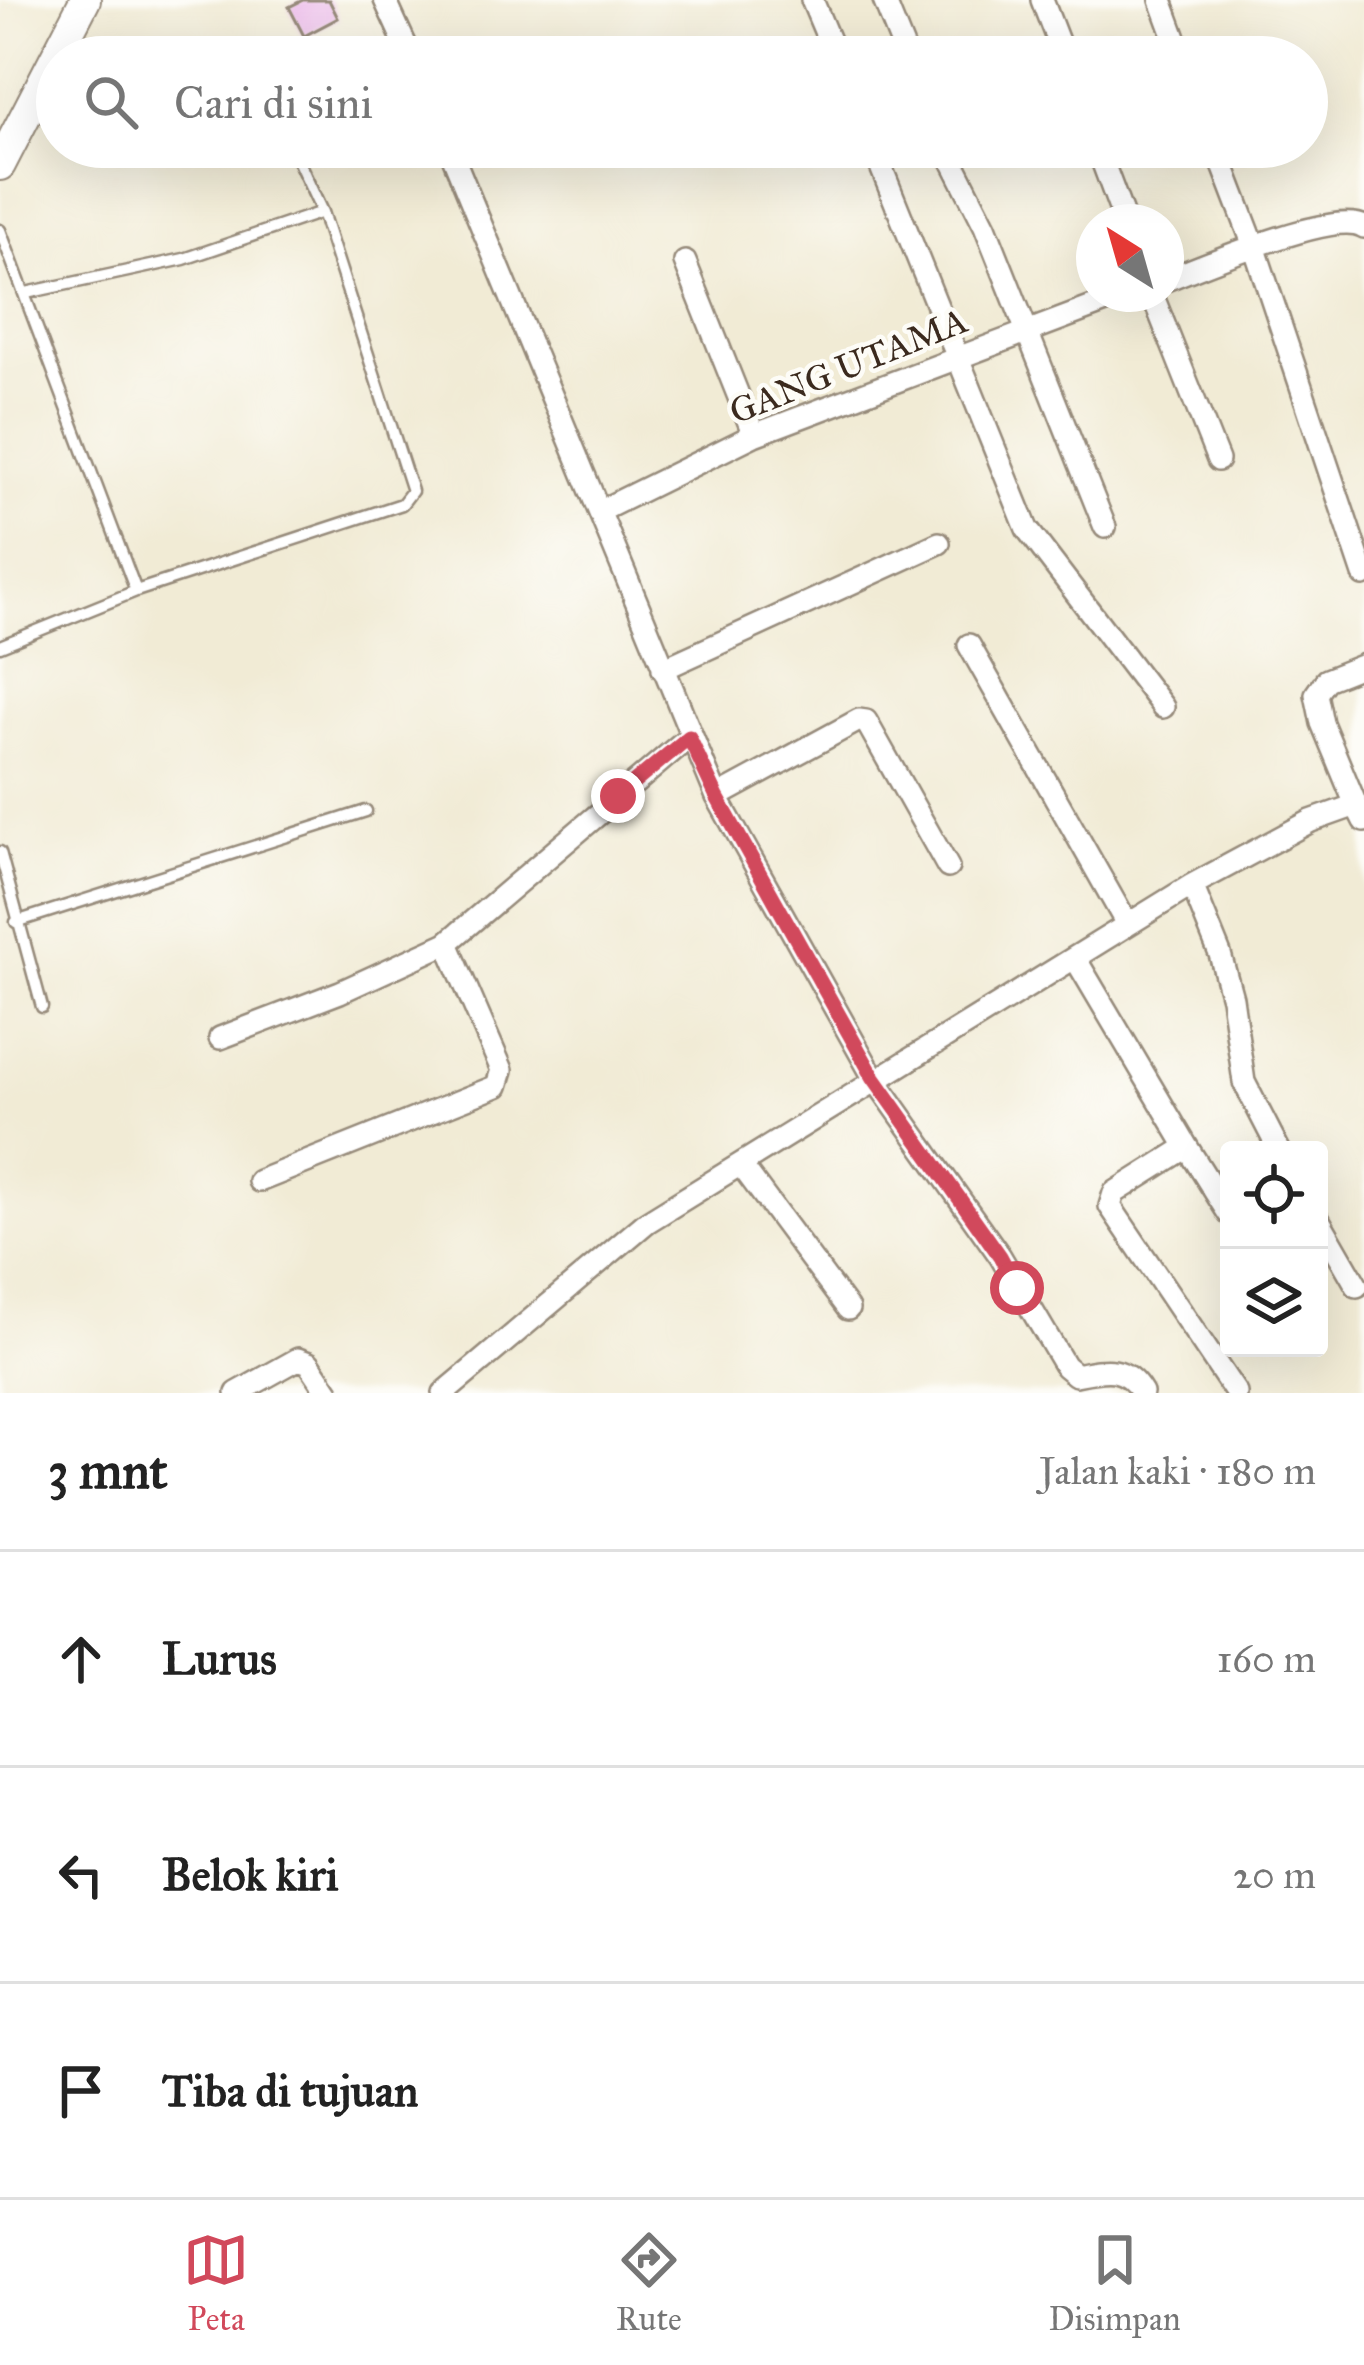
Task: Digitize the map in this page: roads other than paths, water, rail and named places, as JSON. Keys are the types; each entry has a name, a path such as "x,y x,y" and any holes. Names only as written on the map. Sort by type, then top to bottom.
{"main road":[{"path":"66,36 85,0"},
{"path":"0,165 36,95"}],"street":[{"path":"386,0 402,36"},
{"path":"812,0 827,36"},
{"path":"884,0 899,36"},
{"path":"1042,0 1056,36"},
{"path":"1161,0 1174,36"},
{"path":"458,168 717,797 874,1078 1000,1256 1069,1371 1076,1375 1112,1368 1124,1373 1142,1393"},
{"path":"882,168 1027,530 1163,707"},
{"path":"956,168 986,226 1106,527"},
{"path":"1105,168 1118,204"},
{"path":"1224,168 1364,575"},
{"path":"1184,273 1336,222 1361,225"},
{"path":"685,262 754,435"},
{"name":"GANG UTAMA","path":"600,511 754,435 1078,312"},
{"path":"1159,312 1218,460"},
{"path":"663,668 939,543"},
{"path":"969,645 1127,924"},
{"path":"444,1393 647,1222 874,1078 1192,885 1311,821 1360,813 1322,723 1316,694 1326,680 1364,665"},
{"path":"717,797 860,720 866,721 948,867"},
{"path":"220,1038 340,992 447,943 689,737"},
{"path":"1192,885 1232,998 1244,1082 1274,1141"},
{"path":"259,1181 497,1086 502,1070 447,943"},
{"path":"1076,958 1220,1200"},
{"path":"1187,1147 1114,1193 1110,1205 1236,1393"},
{"path":"741,1166 848,1309"},
{"path":"1328,1236 1357,1286"},
{"path":"237,1393 298,1359 309,1364 329,1393"}],"lane":[{"path":"0,646 136,591 402,504 412,491 322,212 302,168"},
{"path":"26,293 184,259 322,212"},
{"path":"0,230 136,591"},
{"path":"16,922 366,811"},
{"path":"0,852 43,1007"}]}
